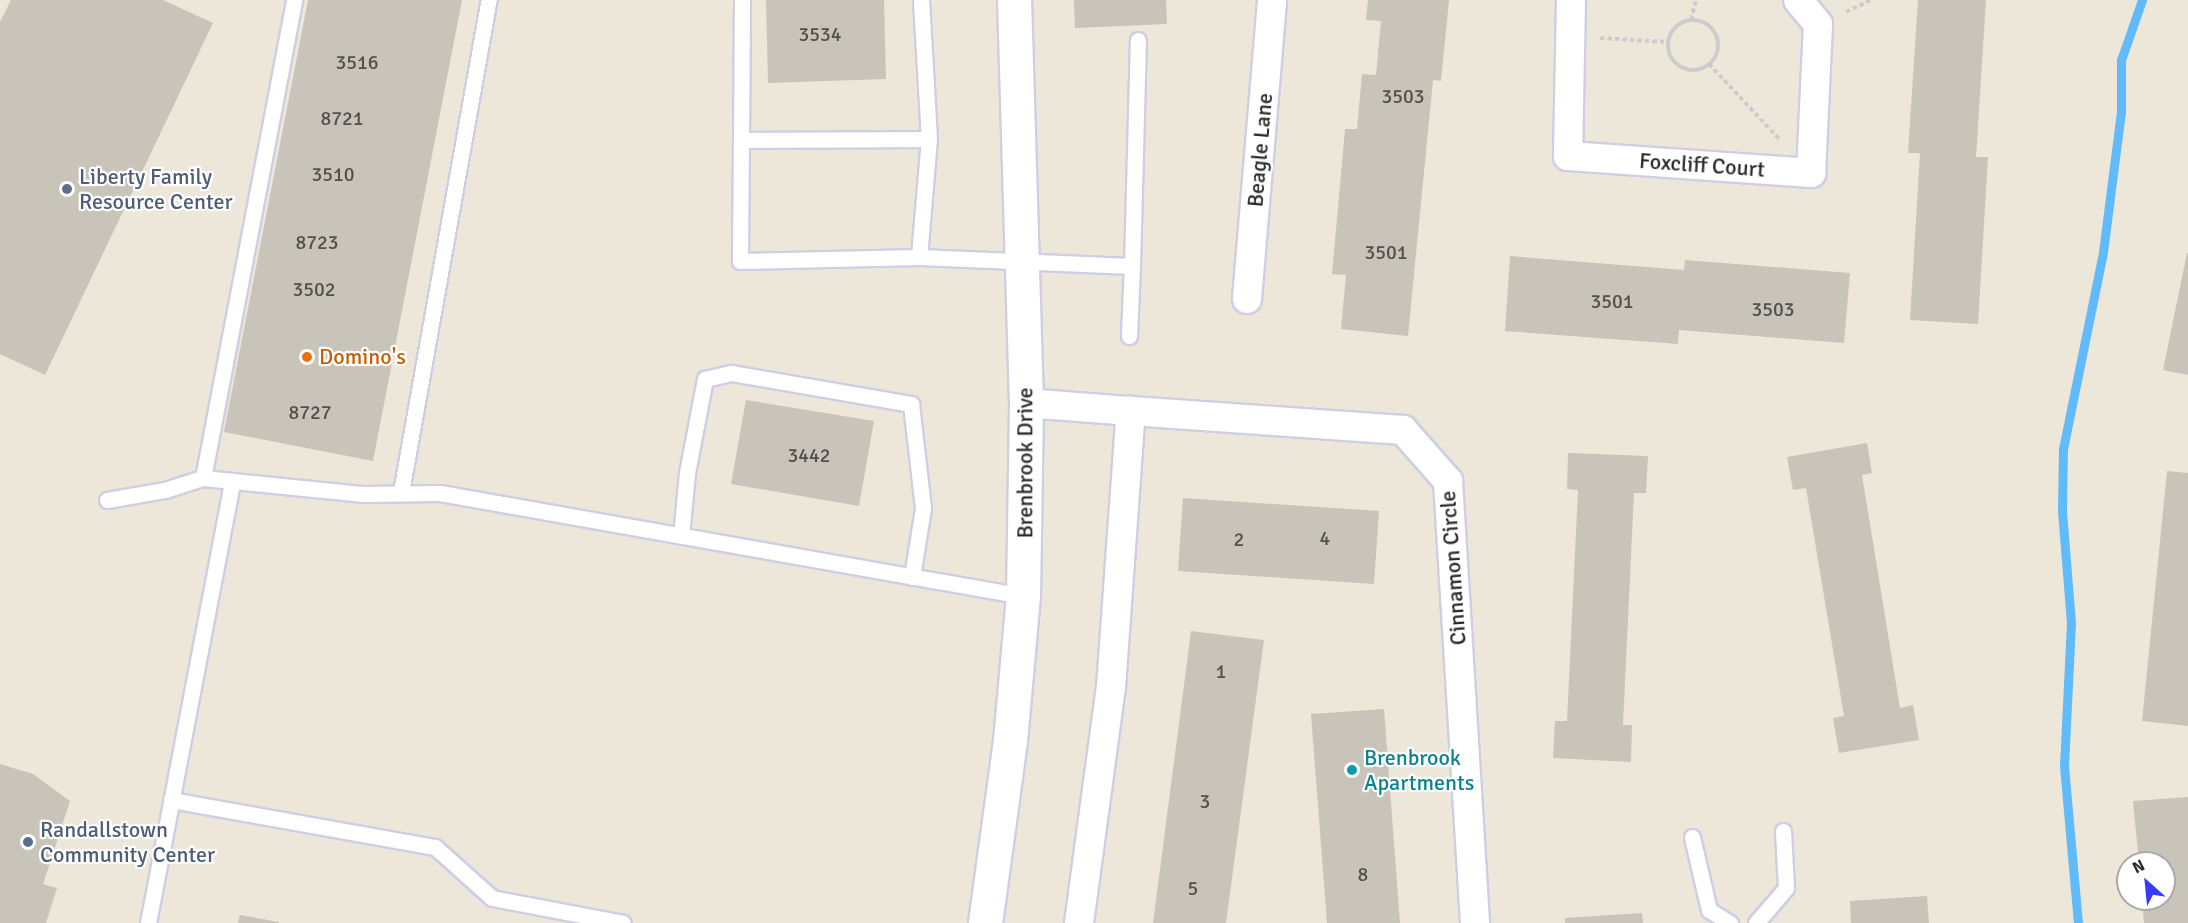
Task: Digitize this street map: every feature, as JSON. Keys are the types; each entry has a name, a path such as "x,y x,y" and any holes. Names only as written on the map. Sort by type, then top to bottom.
{"street":[{"name":"Brenbrook Drive","path":"985,923 1010,741 1023,596 1026,403 1014,0"},
{"name":"Beagle Lane","path":"1247,300 1272,0"},
{"name":"Foxcliff Court","path":"1571,0 1568,156 1811,173"},
{"path":"1798,0 1818,24 1811,173"},
{"name":"Cinnamon Circle","path":"1026,403 1403,430 1449,481 1475,923"},
{"path":"1079,923 1111,687 1131,411"}],"lane":[{"path":"203,478 294,0"},
{"path":"401,492 489,0"},
{"path":"742,0 740,261 919,257 1132,266"},
{"path":"919,257 929,139 921,0"},
{"path":"1129,336 1138,40"},
{"path":"741,140 929,139"},
{"path":"681,536 687,473 705,379 731,373 911,404 923,508 912,577"},
{"path":"107,500 165,490 203,478 364,494 440,493 1023,596"},
{"path":"148,923 232,481"},
{"path":"171,800 435,846 492,898 623,923"},
{"path":"1756,923 1786,888 1784,831"},
{"path":"1692,837 1709,910 1730,923"}],"path":[{"path":"1691,20 1696,0"},
{"path":"1691,20 1706,24 1716,35 1717,50 1709,64 1693,70 1677,65 1668,42 1676,27 1691,20"},
{"path":"1570,36 1668,42"},
{"path":"1709,64 1811,173"}],"building":[{"name":"Liberty Family Resource Center","path":"11,0 163,0 213,23 45,375 0,354 0,22"},
{"path":"308,0 462,0 373,461 224,432"},
{"path":"766,0 884,0 886,79 768,83"},
{"path":"1074,0 1166,0 1167,24 1075,28"},
{"path":"1368,0 1449,0 1441,81 1433,80 1408,336 1341,329 1346,275 1332,274 1345,129 1357,129 1362,74 1376,75 1381,21 1366,20"},
{"path":"1918,0 1986,0 1976,157 1988,157 1978,324 1910,320 1920,153 1908,153"},
{"path":"2188,253 2188,375 2163,370"},
{"path":"1510,256 1684,270 1685,260 1850,273 1844,343 1679,330 1678,344 1505,331"},
{"path":"746,400 874,421 859,506 731,484"},
{"path":"1867,443 1872,473 1862,475 1900,708 1913,705 1919,740 1839,753 1833,718 1844,716 1806,488 1793,490 1787,457"},
{"path":"1568,453 1648,456 1646,493 1634,493 1623,725 1632,725 1631,762 1553,758 1555,721 1567,721 1578,490 1567,489"},
{"path":"2167,471 2188,473 2188,726 2142,721"},
{"path":"1183,498 1379,511 1374,584 1178,571"},
{"path":"1191,631 1264,640 1226,923 1153,923"},
{"path":"1384,709 1400,923 1327,923 1311,714"},
{"name":"Randallstown Community Center","path":"0,764 33,774 70,801 43,884 57,888 46,923 0,923"},
{"path":"2188,797 2188,923 2144,923 2143,911 2176,911 2176,851 2138,851 2133,801"},
{"path":"1927,896 1929,923 1851,923 1850,901"},
{"path":"1642,913 1643,923 1565,923 1565,918"},
{"path":"240,915 279,922 279,923 238,923"}],"waterway":[{"path":"2078,923 2064,766 2071,623 2062,510 2063,449 2103,252 2121,112 2121,60 2142,0"}],"place":[{"name":"Liberty Family Resource Center","path":"67,189"},
{"name":"Domino's","path":"307,357"},
{"name":"Brenbrook Apartments","path":"1352,770"},
{"name":"Randallstown Community Center","path":"28,842"}]}
